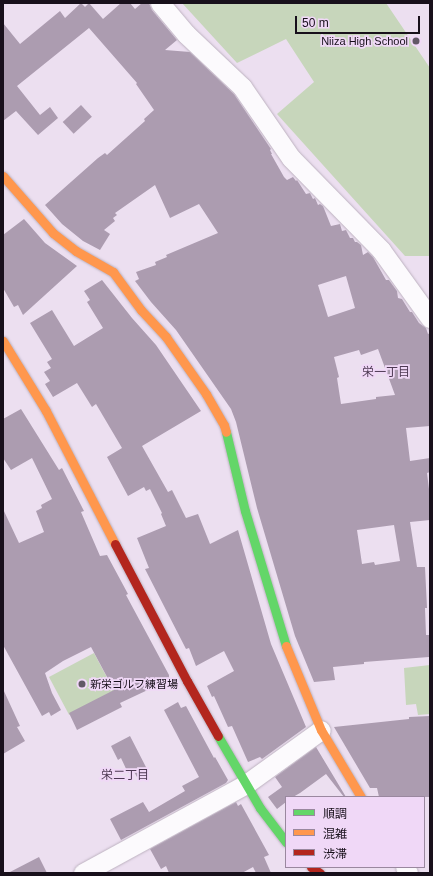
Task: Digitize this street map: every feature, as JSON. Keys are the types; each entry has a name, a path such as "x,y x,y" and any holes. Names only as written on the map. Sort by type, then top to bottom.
{"street":[{"path":"160,3 186,34 242,87 291,158 381,250 430,318"},
{"path":"3,176 53,233 76,251 113,272 141,310 166,337 206,394 224,425 245,511 283,640 321,730 360,796"},
{"path":"3,341 46,411 187,681 260,808 285,841"},
{"path":"84,873 246,784 321,730"}],"green space":[{"path":"182,3 386,3 430,68 430,258 429,256 405,256 277,114 314,82 286,39 237,63"},
{"name":"新栄ゴルフ練習場","path":"94,653 114,691 69,715 49,677"},
{"path":"430,665 430,714 418,715 416,704 406,705 404,668"}],"building":[{"path":"81,3 85,7 89,3 103,19 121,3 130,3 135,9 142,3 149,3 152,10 177,40 165,50 190,52 234,94 271,149 271,154 284,177 287,180 293,177 296,181 297,180 306,194 310,193 313,199 315,198 318,205 320,204 323,206 331,226 340,224 342,231 346,230 350,238 353,238 355,242 361,245 363,255 368,252 373,257 386,280 389,280 397,291 398,298 402,299 419,323 426,328 428,334 430,333 430,426 406,428 410,461 430,458 430,472 427,473 430,497 430,520 410,522 417,567 425,567 427,608 425,608 426,635 430,635 429,657 364,662 364,664 333,667 335,680 314,682 295,636 257,508 236,422 231,409 176,330 151,302 135,281 139,279 136,272 156,265 155,262 167,257 166,255 218,233 199,204 170,218 155,185 115,213 117,215 113,218 115,221 104,230 110,234 100,250 83,241 62,224 45,205 98,158 105,153 107,155 145,121 144,119 154,110 136,84 137,83 89,28 17,86 40,115 50,107 58,118 38,135 16,111 3,121 3,23 20,44 60,11 65,18","holes":["346,276 355,308 328,317 318,285","378,349 395,395 341,404 337,378 339,377 334,357 359,350 361,355","394,525 400,561 375,565 374,562 362,564 357,530"]},
{"path":"81,105 92,117 74,134 63,122"},
{"path":"24,219 45,243 77,266 23,315 18,305 14,307 3,288 3,235"},
{"path":"102,280 132,318 156,345 201,411 142,446 168,492 172,490 186,518 198,514 210,544 238,530 271,644 306,727 262,759 260,757 248,762 232,726 228,727 214,696 212,697 207,686 234,671 224,651 196,666 189,648 186,649 145,569 149,568 137,538 166,526 161,514 162,513 150,489 146,491 144,487 128,496 107,457 122,448 96,404 92,407 77,383 53,397 45,384 50,381 44,372 51,368 47,362 52,359 30,323 52,310 74,346 103,328 87,302 90,300 84,291"},
{"path":"21,409 59,470 62,468 84,511 81,512 100,556 107,555 128,594 126,595 169,675 169,680 120,703 122,707 77,730 69,713 114,690 91,647 63,661 45,673 52,693 61,710 51,716 49,712 42,716 3,645 3,509 19,543 44,532 36,511 42,508 41,505 52,499 32,458 11,470 3,458 3,419"},
{"path":"3,689 20,726 17,727 25,741 3,754"},
{"path":"178,702 181,708 186,706 214,758 215,757 228,780 226,783 121,840 110,819 143,802 149,812 185,791 182,786 199,777 164,710"},
{"path":"430,716 430,797 379,796 377,788 370,788 334,727 409,719 409,717"},
{"path":"130,736 148,771 137,777 133,770 128,773 121,758 118,760 111,746"},
{"path":"316,747 345,796 343,796 326,774 295,796 285,796 285,803 277,809 268,797 282,787 275,777"},
{"path":"236,802 238,806 241,804 269,855 264,857 271,873 256,873 253,867 242,873 169,873 166,866 161,869 150,849"},
{"path":"39,857 47,873 8,873"}],"traffic: fast":[{"path":"226,432 245,511 286,646"},
{"path":"218,736 260,808 285,841"}],"traffic: slow":[{"path":"3,176 53,233 76,251 113,272 141,310 166,337 206,394 224,425 226,432"},
{"path":"3,341 46,411 115,544"},
{"path":"286,646 321,730 360,796"}],"traffic: jam":[{"path":"115,544 187,681 218,736"},
{"path":"312,868 320,873"}],"place":[{"name":"Niiza High School","path":"416,41"},
{"name":"新栄ゴルフ練習場","path":"82,684"}],"district":[{"name":"栄一丁目","path":"386,373"},
{"name":"栄二丁目","path":"125,776"}]}
